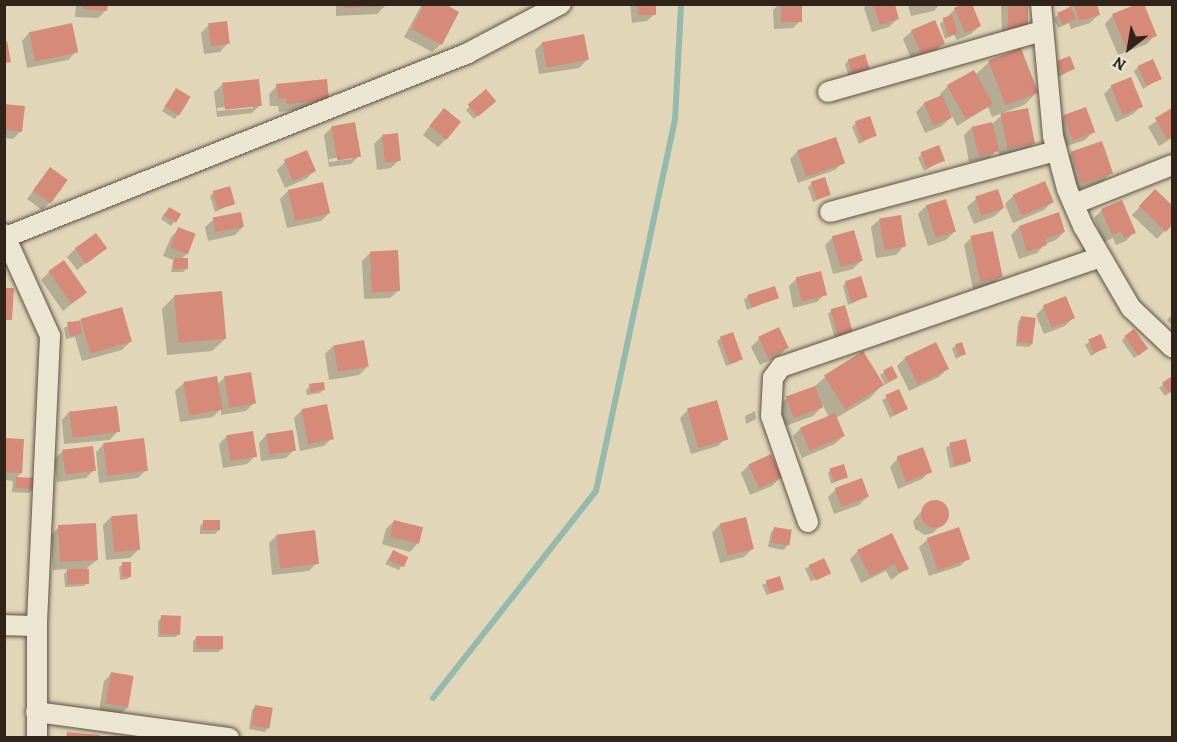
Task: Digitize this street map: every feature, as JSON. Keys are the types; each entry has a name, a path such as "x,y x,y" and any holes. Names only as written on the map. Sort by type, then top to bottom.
{"street":[{"path":"37,738 37,626 50,336 5,236 468,53 561,4"},
{"path":"1041,4 1056,151 1074,204 1131,308 1173,347"},
{"path":"828,92 1042,31"},
{"path":"830,212 1056,151"},
{"path":"1074,204 1173,165"},
{"path":"808,522 771,416 773,378 781,367 1101,257"},
{"path":"4,625 37,626"},
{"path":"36,712 229,738"}],"building":[{"path":"83,4 108,4 107,11 83,9"},
{"path":"343,4 385,4 385,6 344,8"},
{"path":"424,4 445,4 459,12 442,45 412,29"},
{"path":"638,4 656,4 656,15 638,15"},
{"path":"781,4 802,4 802,22 781,22"},
{"path":"873,4 895,4 899,19 880,25"},
{"path":"963,4 972,4 981,26 965,33 954,8"},
{"path":"1074,4 1097,4 1100,15 1079,21"},
{"path":"1137,4 1144,4 1157,36 1126,48 1112,14"},
{"path":"1008,5 1028,5 1028,28 1008,28"},
{"path":"1071,7 1076,19 1062,25 1057,13"},
{"path":"952,15 958,33 948,36 942,18"},
{"path":"935,20 945,44 921,54 911,30"},
{"path":"227,21 230,44 211,46 208,23"},
{"path":"72,23 78,52 35,61 29,32"},
{"path":"584,34 589,60 547,68 542,42"},
{"path":"7,41 11,62 5,63 5,42"},
{"path":"1021,48 1038,93 1006,105 988,61"},
{"path":"865,54 870,70 853,76 848,59"},
{"path":"1070,56 1075,69 1062,74 1057,61"},
{"path":"1153,59 1162,79 1146,86 1137,66"},
{"path":"974,70 993,104 966,119 947,85"},
{"path":"1131,77 1143,107 1123,115 1111,85"},
{"path":"259,79 262,106 225,110 222,83"},
{"path":"327,79 329,100 286,104 286,98 278,99 276,84"},
{"path":"176,88 191,97 179,116 165,107"},
{"path":"486,89 496,101 478,117 468,104"},
{"path":"942,95 952,118 933,126 924,103"},
{"path":"4,104 25,106 22,132 4,129"},
{"path":"1086,107 1095,132 1073,141 1063,115"},
{"path":"444,108 461,122 447,140 430,126"},
{"path":"1028,108 1035,143 1007,149 1001,113"},
{"path":"1172,108 1172,136 1167,139 1155,118"},
{"path":"870,116 877,136 862,141 855,121"},
{"path":"355,122 361,156 337,161 331,126"},
{"path":"992,122 999,151 979,156 972,127"},
{"path":"398,133 401,161 385,163 382,135"},
{"path":"836,137 845,163 806,177 797,150"},
{"path":"1102,141 1113,173 1082,184 1071,152"},
{"path":"939,145 945,161 926,168 920,152"},
{"path":"307,150 316,171 293,181 284,160"},
{"path":"50,167 68,180 51,203 33,190"},
{"path":"825,177 831,195 817,200 811,182"},
{"path":"1045,181 1054,202 1022,216 1013,195"},
{"path":"323,182 330,213 295,221 288,190"},
{"path":"230,186 235,204 218,209 213,191"},
{"path":"998,189 1004,208 981,215 975,196"},
{"path":"1155,189 1172,205 1172,225 1166,232 1139,206"},
{"path":"946,199 956,232 936,238 926,205"},
{"path":"1122,200 1136,233 1124,238 1121,231 1112,235 1101,209"},
{"path":"169,207 181,214 176,223 164,216"},
{"path":"241,212 244,227 215,232 213,218"},
{"path":"1059,212 1065,232 1045,239 1047,245 1027,252 1019,226"},
{"path":"901,215 906,247 884,250 879,218"},
{"path":"178,227 196,234 188,254 170,248"},
{"path":"854,230 863,261 841,267 832,236"},
{"path":"993,231 1003,277 980,282 971,236"},
{"path":"96,233 107,248 86,264 75,248"},
{"path":"398,250 400,291 372,292 370,251"},
{"path":"174,258 188,258 188,269 174,269"},
{"path":"64,260 87,293 71,304 48,271"},
{"path":"821,271 827,295 802,302 796,277"},
{"path":"861,276 868,297 852,302 845,281"},
{"path":"775,286 779,298 751,307 747,295"},
{"path":"4,288 14,288 12,320 4,320"},
{"path":"222,291 226,339 178,343 174,295"},
{"path":"1066,296 1075,318 1052,328 1043,305"},
{"path":"845,305 853,333 839,337 831,309"},
{"path":"122,307 132,342 91,353 81,319"},
{"path":"1021,316 1036,318 1032,344 1017,342"},
{"path":"80,321 82,334 70,336 67,322"},
{"path":"779,327 789,348 768,358 758,337"},
{"path":"1134,329 1148,348 1138,355 1124,336"},
{"path":"733,332 743,359 730,364 720,337"},
{"path":"1101,334 1107,348 1094,353 1088,339"},
{"path":"364,340 369,367 338,372 333,345"},
{"path":"936,342 949,369 918,384 905,357"},
{"path":"962,342 966,354 959,357 955,344"},
{"path":"863,351 884,385 845,409 824,375"},
{"path":"892,366 898,378 889,382 883,371"},
{"path":"251,372 256,404 229,408 224,376"},
{"path":"217,376 223,409 189,415 184,382"},
{"path":"1172,376 1172,391 1169,393 1162,383"},
{"path":"324,382 325,390 310,392 309,384"},
{"path":"815,386 823,408 794,418 786,397"},
{"path":"899,389 908,409 894,415 885,395"},
{"path":"717,400 728,439 699,448 687,409"},
{"path":"327,404 334,439 308,444 301,409"},
{"path":"117,406 120,432 73,438 69,412"},
{"path":"835,413 845,436 810,451 800,428"},
{"path":"293,430 296,451 269,455 266,434"},
{"path":"253,431 257,457 230,461 226,435"},
{"path":"4,438 24,439 22,473 4,472"},
{"path":"144,438 148,471 107,476 103,443"},
{"path":"966,439 971,461 955,465 949,443"},
{"path":"93,446 96,471 65,475 62,450"},
{"path":"923,447 932,472 906,482 897,457"},
{"path":"771,454 782,478 759,488 748,465"},
{"path":"844,464 848,477 834,482 830,468"},
{"path":"16,477 35,478 34,489 15,488"},
{"path":"862,478 869,497 842,507 835,488"},
{"path":"935,500 945,504 949,514 945,524 935,528 925,524 921,514 925,504"},
{"path":"137,514 140,550 114,552 111,516"},
{"path":"746,517 754,549 728,556 720,524"},
{"path":"203,520 220,520 220,530 203,530"},
{"path":"394,520 423,527 419,544 390,536"},
{"path":"96,523 98,560 60,562 58,525"},
{"path":"774,527 792,530 789,546 771,543"},
{"path":"959,527 970,559 938,570 927,538"},
{"path":"315,530 319,564 280,568 276,535"},
{"path":"892,533 909,569 899,573 895,564 870,576 857,550"},
{"path":"393,550 408,557 404,567 388,560"},
{"path":"824,558 831,573 816,581 809,565"},
{"path":"122,562 131,562 131,577 122,577"},
{"path":"67,569 89,569 89,584 67,584"},
{"path":"780,576 784,589 770,594 766,580"},
{"path":"161,615 181,616 180,635 160,634"},
{"path":"196,636 223,636 223,649 196,649"},
{"path":"111,672 134,676 128,708 105,704"},
{"path":"255,705 273,708 269,729 252,726"},
{"path":"67,732 100,735 99,738 66,738"}],"waterway":[{"path":"433,698 596,491 675,120 681,4"}]}
